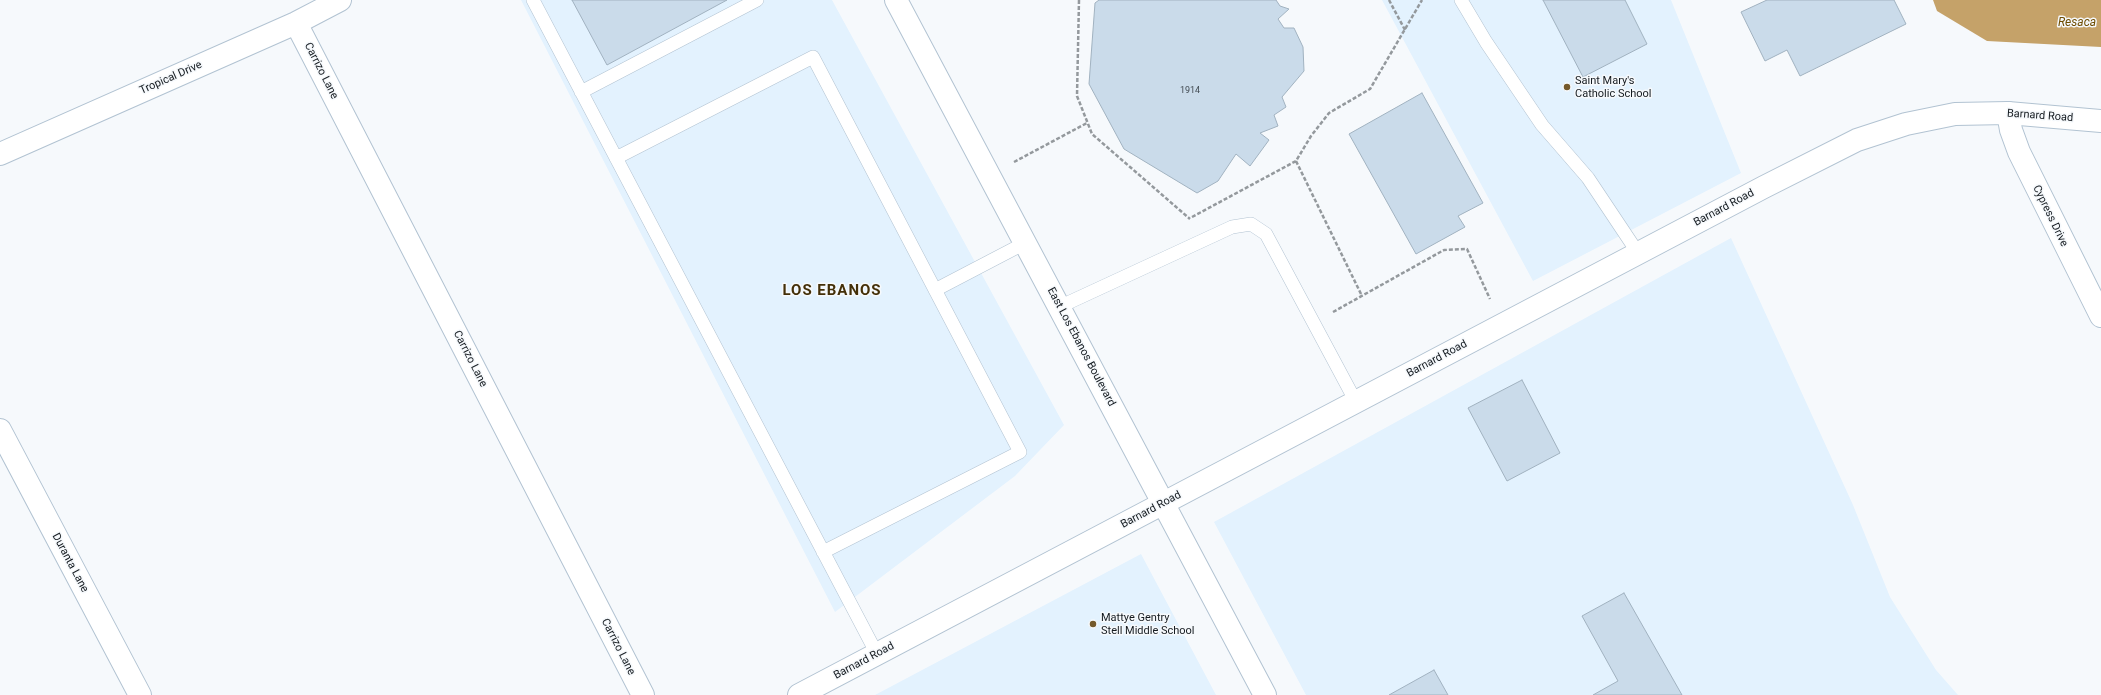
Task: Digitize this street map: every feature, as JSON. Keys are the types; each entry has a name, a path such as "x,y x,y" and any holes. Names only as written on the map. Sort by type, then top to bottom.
{"street":[{"name":"Tropical Drive","path":"0,154 296,23 340,0"},
{"name":"East Los Ebanos Boulevard","path":"896,0 1264,695"},
{"name":"Carrizo Lane","path":"296,23 643,695"},
{"name":"Barnard Road","path":"799,695 1638,253 1857,140 1906,124 1955,114 2008,113 2101,121"},
{"name":"Cypress Drive","path":"2008,113 2011,130 2018,152 2101,316"},
{"name":"Duranta Lane","path":"0,430 140,695"}],"lane":[{"path":"532,0 877,654"},
{"path":"581,92 757,0"},
{"path":"1462,0 1486,42 1542,125 1588,178 1638,253"},
{"path":"616,158 813,58 935,290 1020,452 823,552"},
{"path":"1059,307 1232,227 1251,224 1266,234 1356,402"},
{"path":"935,290 1025,243"}],"path":[{"path":"1079,0 1077,96 1092,134 1190,219"},
{"path":"1389,0 1405,30"},
{"path":"1184,222 1296,161 1329,113 1370,90 1422,0"},
{"path":"989,175 1087,123"},
{"path":"1296,161 1362,296"},
{"path":"1314,322 1444,250 1467,249 1502,325"}],"shaded area":[{"path":"521,0 832,0 1064,425 1015,476 835,612"},
{"name":"Saint Mary's Catholic School","path":"1382,0 1671,0 1741,173 1533,281"},
{"path":"1731,238 1853,505 1890,597 1936,670 1958,695 1306,695 1214,522"},
{"name":"Mattye Gentry Stell Middle School","path":"1141,554 1216,695 875,695"}],"water":[{"name":"Resaca","path":"1933,0 2101,0 2101,47 1987,41 1937,11"}],"building":[{"path":"572,0 727,0 607,65"},
{"path":"1099,0 1276,0 1280,6 1289,9 1278,19 1284,28 1294,28 1303,47 1304,71 1282,97 1286,107 1274,115 1278,126 1260,133 1269,140 1250,166 1236,154 1218,181 1197,193 1124,149 1089,84 1095,3"},
{"path":"1543,0 1625,0 1647,44 1583,77"},
{"path":"1767,0 1894,0 1906,24 1800,76 1787,50 1765,61 1741,12"},
{"path":"1422,93 1483,203 1458,216 1465,227 1416,254 1349,134"},
{"path":"1522,380 1560,453 1507,481 1468,408"},
{"path":"1624,593 1682,695 1593,695 1618,681 1582,616"},
{"path":"1434,670 1448,695 1389,695"}],"place":[{"name":"Saint Mary's Catholic School","path":"1567,87"},
{"name":"Mattye Gentry Stell Middle School","path":"1093,624"}],"district":[{"name":"LOS EBANOS","path":"832,291"}]}
